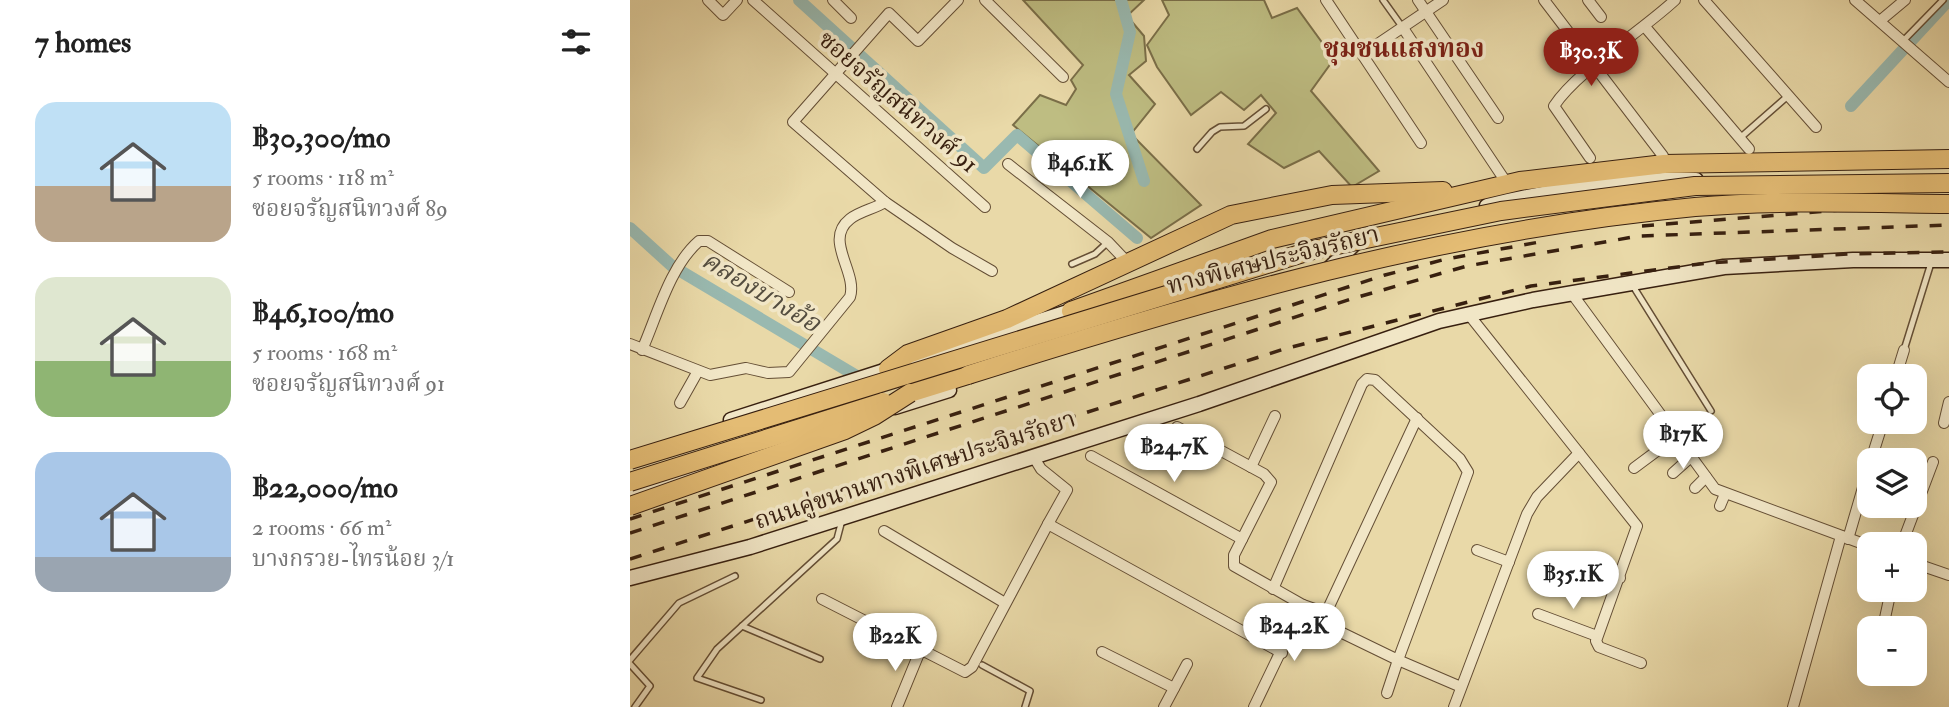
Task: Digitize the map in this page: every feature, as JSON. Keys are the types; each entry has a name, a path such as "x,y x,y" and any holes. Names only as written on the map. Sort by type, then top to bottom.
{"highway":[{"path":"1070,311 1272,239 1520,181 1664,164 1949,159"},
{"name":"ทางพิเศษประจิมรัถยา","path":"630,460 1313,250 1501,211 1695,186 1949,180"},
{"path":"881,372 908,354 1007,319 1231,215 1332,195 1439,191 1469,193"},
{"name":"ทางพิเศษประจิมรัถยา","path":"630,482 1174,310 1318,271 1505,232 1696,207 1949,204"},
{"path":"630,506 845,430 910,393"}],"main road":[{"path":"630,453 1070,311 1104,329 1157,324 1317,278 1332,267 1356,241 1371,234 1552,193 1669,179 1949,180"},
{"name":"ถนนคู่ขนานทางพิเศษประจิมรัถยา","path":"630,578 750,547 1279,378 1439,321 1533,300 1724,267 1853,260 1949,260"},
{"path":"630,493 1085,346 1091,335 1087,322"},
{"path":"716,425 730,460"}],"street":[{"path":"708,0 723,15 737,0"},
{"name":"ซอยจรัญสนิทวงศ์ 91","path":"753,0 985,207"},
{"path":"833,0 851,18"},
{"path":"958,0 918,41 889,13 793,122 885,202 992,271"},
{"path":"985,0 1063,77"},
{"path":"1326,0 1421,143"},
{"path":"1418,0 1498,118"},
{"path":"1363,54 1443,0"},
{"path":"1544,0 1663,156"},
{"path":"1588,0 1601,17"},
{"path":"1590,159 1554,106 1594,66 1646,28 1675,0"},
{"path":"1704,0 1816,127"},
{"path":"1855,0 1949,82"},
{"path":"1881,20 1905,0"},
{"path":"1403,28 1504,179"},
{"path":"1646,28 1749,149"},
{"path":"1009,164 1108,242 1128,262"},
{"path":"630,344 709,375 746,368 768,373 789,372 850,297 853,288 839,247 841,233 851,218 885,202"},
{"path":"642,350 674,277 684,259 699,242 708,241 789,292"},
{"path":"1573,295 1715,489 1857,542"},
{"path":"1469,316 1637,526 1597,636 1599,647 1641,663"},
{"path":"1900,364 1904,349"},
{"path":"680,403 698,371"},
{"path":"1273,589 1362,384 1367,379 1375,380 1460,459 1468,472 1387,693"},
{"path":"1944,423 1949,402"},
{"path":"1251,467 1275,416"},
{"path":"1321,613 1329,610 1417,418"},
{"path":"1177,427 1269,477 1271,486 1234,555 1234,566 1303,606 1321,613 1332,628 1461,687"},
{"path":"1634,468 1677,436"},
{"path":"1454,707 1532,505 1579,453"},
{"path":"822,599 958,670 968,670 1067,490 1041,469 1033,456"},
{"path":"1091,456 1242,539"},
{"path":"1673,473 1692,456"},
{"path":"1907,532 1933,462"},
{"path":"1695,488 1706,477"},
{"path":"1720,506 1725,494"},
{"path":"1793,707 1857,502"},
{"path":"1048,524 1282,653"},
{"path":"884,531 1005,603"},
{"path":"1477,550 1509,562"},
{"path":"1572,558 1620,578"},
{"path":"1927,567 1949,575"},
{"path":"1254,707 1303,606"},
{"path":"1538,614 1597,636"},
{"path":"897,707 920,651"},
{"path":"1102,652 1174,688"},
{"path":"1164,707 1187,664"}],"lane":[{"path":"1383,0 1403,28"},
{"path":"1903,41 1943,0"},
{"path":"1740,138 1789,95"},
{"path":"1197,149 1220,127 1244,126 1266,109"},
{"path":"1072,264 1095,254 1108,242"},
{"path":"1904,349 1932,260"},
{"path":"1631,283 1711,411"},
{"path":"761,700 697,678 717,649 837,539 843,517"},
{"path":"635,707 650,686 630,662 679,603 735,576"},
{"path":"742,626 820,659"},
{"path":"982,665 1030,691 1026,707"}],"shaded area":[{"path":"1023,0 1144,0 1127,16 1144,36 1146,61 1129,75 1155,104 1131,134 1201,205 1151,238 1013,125 1040,95 1066,105 1076,89 1071,80 1083,65"},
{"path":"1162,0 1264,0 1272,18 1297,8 1334,59 1311,91 1379,171 1352,187 1319,151 1284,168 1248,144 1276,113 1261,95 1244,110 1221,92 1191,115 1157,67 1147,45 1169,15"}],"waterway":[{"path":"799,0 984,168 1017,135 1137,238"},
{"path":"1121,0 1130,32 1116,94 1144,181"},
{"path":"1851,106 1949,0"},
{"name":"คลองบางอ้อ","path":"630,228 672,266 865,381"}],"railway":[{"path":"1642,226 1928,203 1949,205"},
{"path":"630,533 1351,299 1467,266 1639,236 1949,225"},
{"path":"630,519 1385,275 1446,259 1545,241"},
{"path":"630,559 1284,349 1531,286 1708,263 1849,254 1949,252"}],"district":[{"name":"ชุมชนแสงทอง","path":"1404,49"}]}
